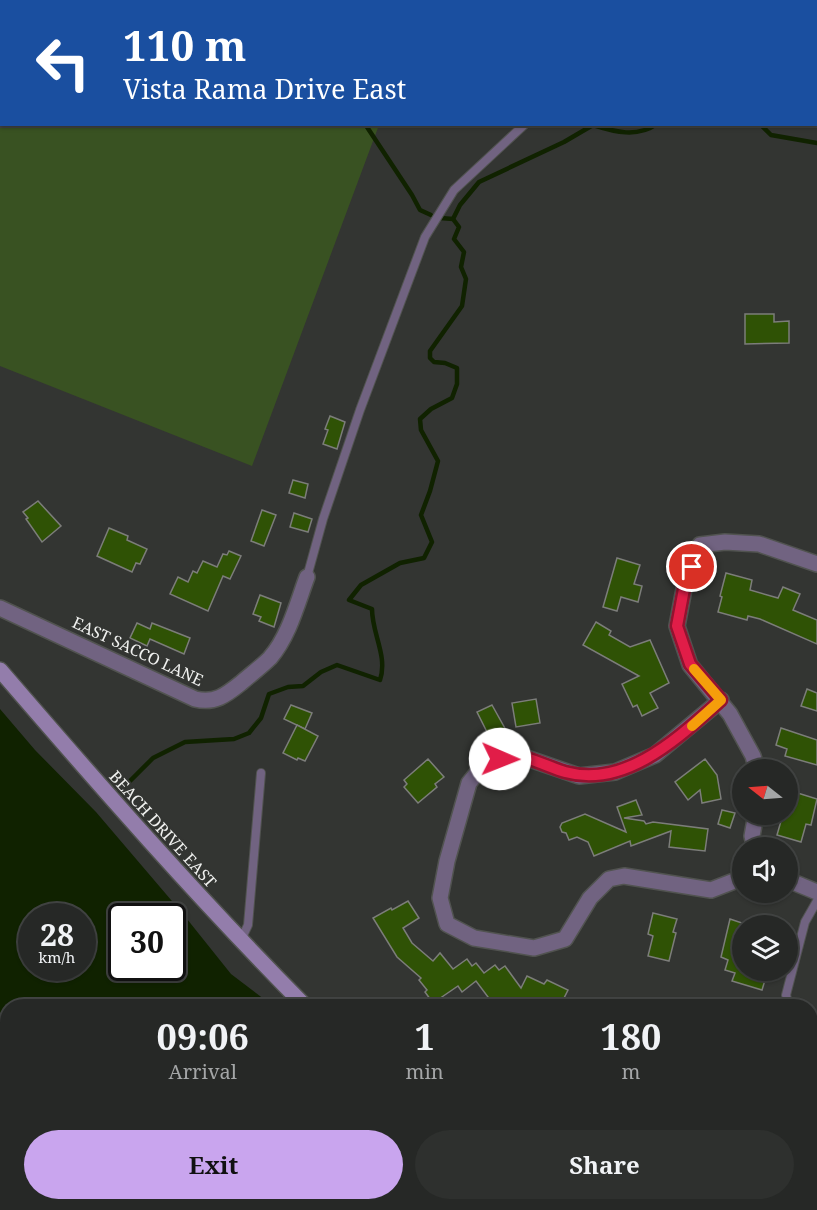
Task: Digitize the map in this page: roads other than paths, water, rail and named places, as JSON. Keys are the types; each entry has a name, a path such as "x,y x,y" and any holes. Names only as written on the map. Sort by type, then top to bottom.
{"main road":[{"name":"BEACH DRIVE EAST","path":"0,670 128,819 241,942 298,999"}],"street":[{"path":"754,759 721,700 690,664 677,626 684,589 700,545 725,542 759,544 817,564"},
{"name":"EAST SACCO LANE","path":"0,608 205,702 214,701 226,695 268,660 293,617 307,577"},
{"path":"721,700 655,755 615,772 579,776 550,768 515,754 484,763 469,783 447,861 440,897 447,924 456,929 474,938 534,948 565,939 590,898 609,879 624,876 711,890 732,882"},
{"path":"798,886 817,892"}],"lane":[{"path":"307,577 323,519 360,410 424,237 454,190 523,126"},
{"path":"241,942 248,926 261,773"},
{"path":"787,999 788,985 805,922 817,901"}],"waterway":[{"path":"366,126 420,210 431,215"},
{"path":"453,219 460,205 479,182 564,142 591,126"},
{"path":"597,126 626,132 642,131 653,126"},
{"path":"762,126 771,135 817,143"},
{"path":"120,791 153,758 185,742 234,739 249,733 261,718 269,694 288,687 303,686 321,672 337,665 380,680 382,662 372,609 349,600 361,585 400,563 424,558 432,542 421,515 438,461 421,430 420,419 431,409 452,398 457,384 457,368 445,363 434,362 430,358 430,351 462,306 466,279 461,267 464,252 454,239 459,227 453,219 440,218"}]}
